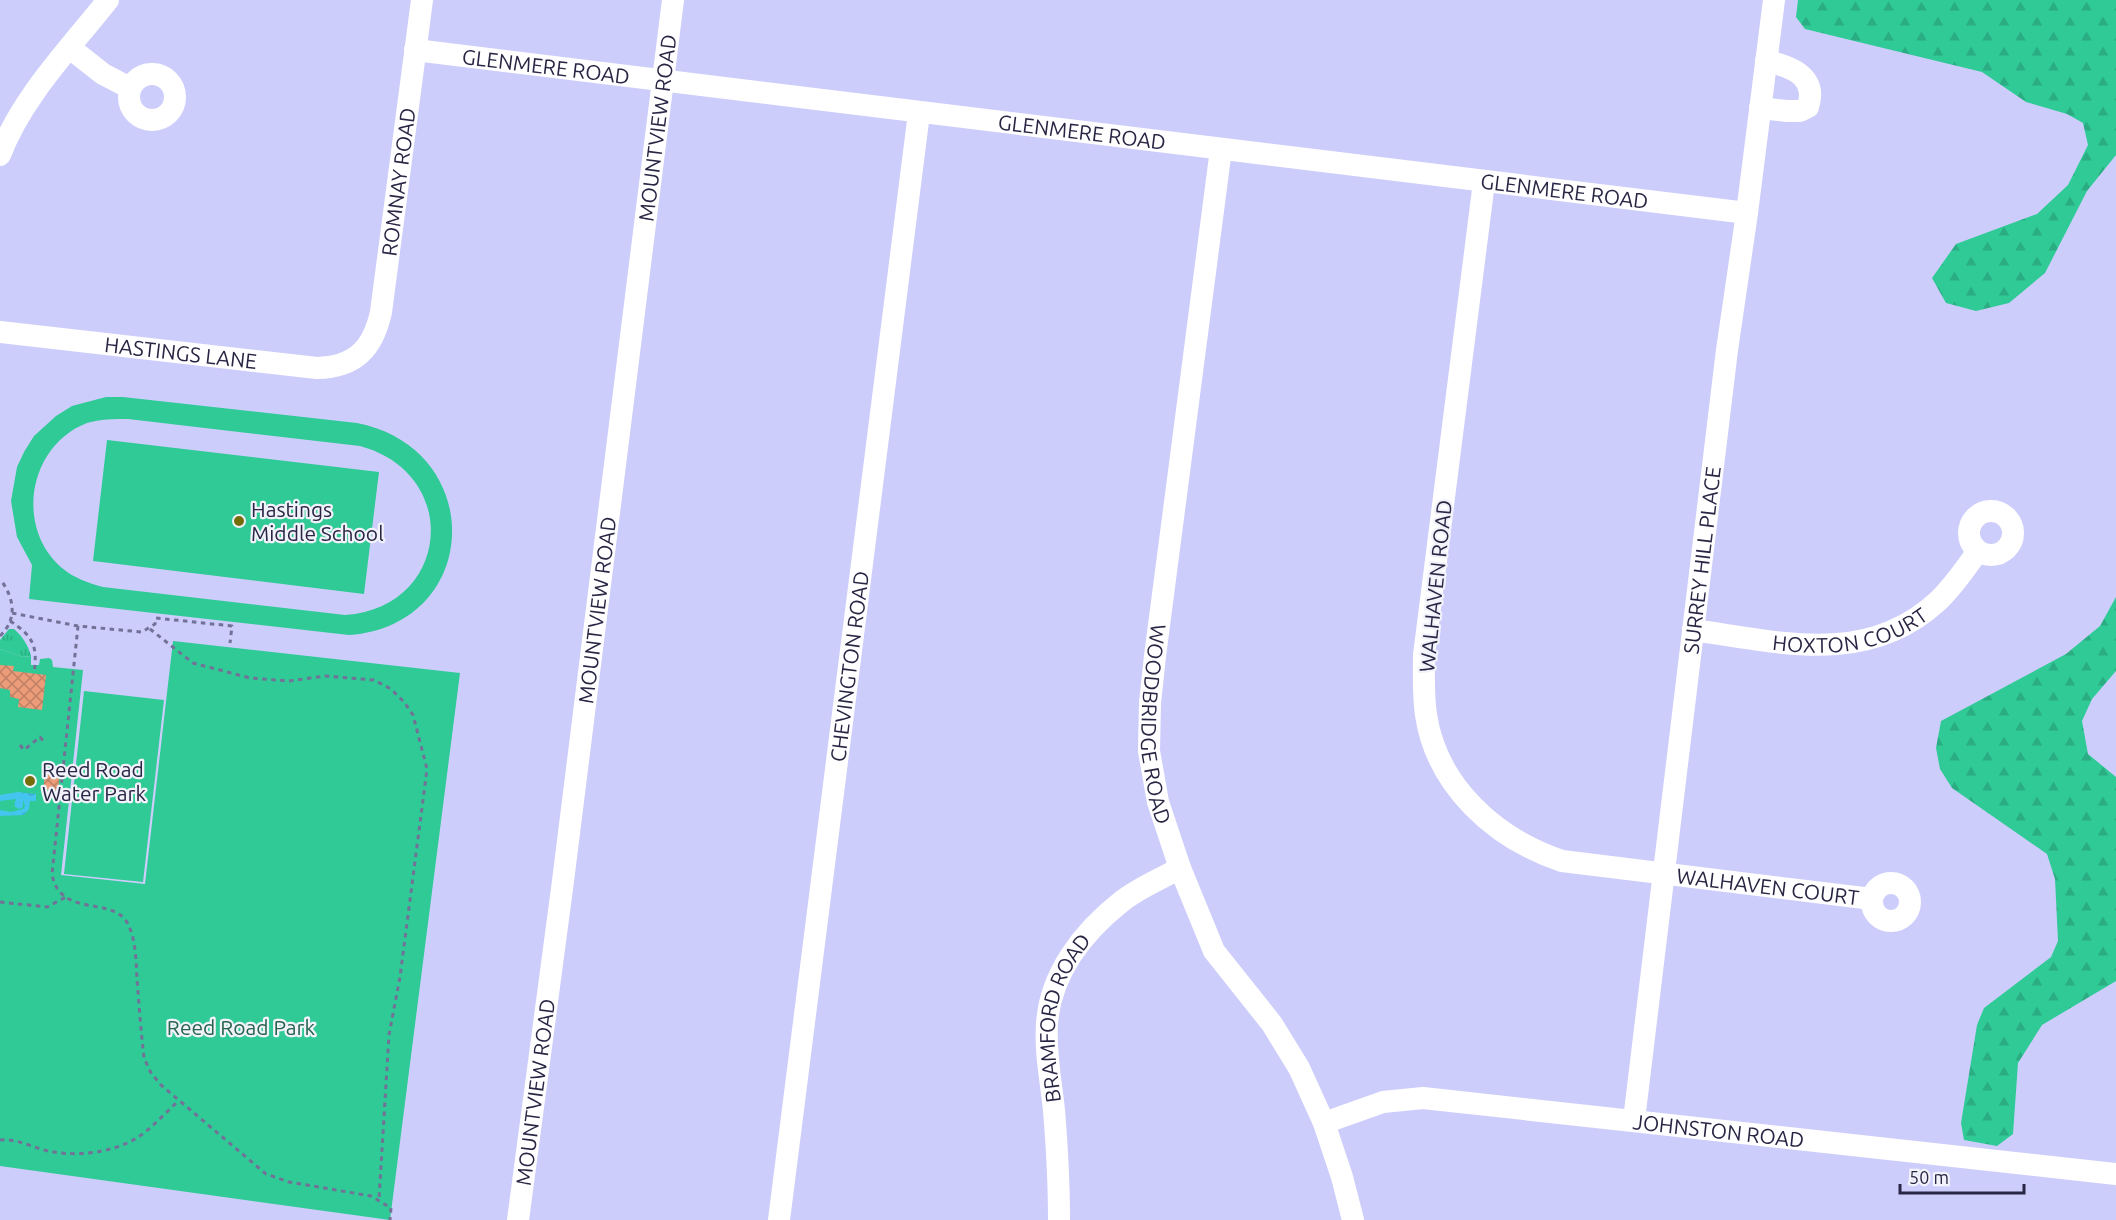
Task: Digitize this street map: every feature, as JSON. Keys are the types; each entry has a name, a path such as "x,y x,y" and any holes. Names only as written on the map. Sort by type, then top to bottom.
{"street":[{"path":"0,155 9,134 41,84 108,0"},
{"name":"ROMNAY ROAD","path":"358,355 374,336 381,312 422,0"},
{"name":"MOUNTVIEW ROAD","path":"518,1220 674,0"},
{"name":"SURREY HILL PLACE","path":"1634,1120 1727,350 1774,0"},
{"path":"70,48 103,74 130,88"},
{"name":"GLENMERE ROAD","path":"415,50 1747,213"},
{"path":"1760,108 1800,111 1808,107 1811,99 1808,85 1803,77 1788,67 1766,61"},
{"name":"CHEVINGTON ROAD","path":"779,1220 919,113"},
{"name":"WOODBRIDGE ROAD","path":"1221,149 1150,703 1149,751 1158,802 1180,868 1214,951 1272,1024 1299,1068 1324,1123 1353,1220"},
{"name":"WALHAVEN ROAD","path":"1484,182 1424,655 1426,716 1437,754 1452,781 1488,822 1515,841 1537,853 1562,861 1664,874"},
{"name":"HASTINGS LANE","path":"0,332 317,368 340,365 358,355"},
{"name":"HOXTON COURT","path":"1693,630 1826,646 1881,637 1914,620 1938,601 1960,577 1978,551"},
{"name":"BRAMFORD ROAD","path":"1059,1220 1057,1154 1047,1057 1047,1022 1058,979 1069,957 1103,916 1123,900 1180,868"},
{"name":"WALHAVEN COURT","path":"1664,874 1872,899"},
{"name":"JOHNSTON ROAD","path":"1324,1123 1383,1102 1423,1098 2116,1174"}],"path":[{"path":"0,636 6,630 12,613 10,594 1,580"},
{"path":"12,613 78,626 142,632 150,629 156,618 232,626 230,643"},
{"path":"10,621 21,629 34,644 36,658 34,673"},
{"path":"78,626 53,881 66,897 78,903 105,909 119,915 127,922 135,948 144,1058 151,1073 178,1101 266,1174 289,1182 371,1196 391,1208 390,1220"},
{"path":"150,629 193,663 243,676 272,681 325,676 374,680 391,689 413,715 427,769 400,978 389,1035 379,1200"},
{"path":"20,745 24,750 40,737 45,743"},
{"path":"0,902 47,907 66,897"},
{"path":"0,1140 13,1139 54,1152 83,1153 104,1150 124,1144 142,1134 178,1101"}],"green space":[{"path":"1798,0 2116,0 2116,155 2087,191 2045,273 2009,303 1976,311 1946,303 1932,278 1956,244 2037,214 2068,185 2088,145 2083,123 2067,114 2026,102 1982,72 1805,29 1796,17"},
{"path":"106,397 123,397 357,423 400,439 430,466 447,499 452,535 445,570 425,601 393,624 349,635 29,599 32,565 17,537 11,501 17,467 34,436 56,416 72,406","holes":["128,419 360,446 393,461 416,483 428,510 430,538 423,566 406,590 380,607 345,615 103,587 81,580 62,568 47,551 38,531 34,510 35,488 41,468 52,449 67,434 87,423"]},
{"path":"107,440 379,472 364,594 93,561"},
{"path":"2116,597 2116,671 2092,699 2082,721 2088,754 2116,777 2116,981 2042,1025 2018,1063 2013,1134 1997,1146 1964,1140 1961,1123 1977,1025 1984,1008 2051,957 2058,941 2055,879 2047,854 1952,788 1940,769 1936,748 1941,721 2066,654 2100,626"},
{"path":"9,629 14,629 20,635 31,656 23,657 0,649 0,640"},
{"name":"Reed Road Park","path":"173,641 460,673 390,1220 0,1166 0,649 23,657 31,656 31,665 39,665 40,659 49,658 52,660 53,667 83,670 61,875 145,884"},
{"path":"84,691 164,700 143,882 64,874"}],"water":[{"path":"18,792 36,794 36,801 30,801 29,809 24,815 0,816 0,810 11,812 23,809 25,806 23,800 23,807 19,809 14,806 16,799 0,801 0,795"}],"building":[{"path":"0,665 14,666 13,671 46,675 42,710 18,707 19,699 10,697 10,690 0,688"},
{"path":"46,770 60,772 58,791 43,789"}],"place":[{"name":"Hastings Middle School","path":"239,521"},
{"name":"Reed Road Water Park","path":"30,781"}]}
